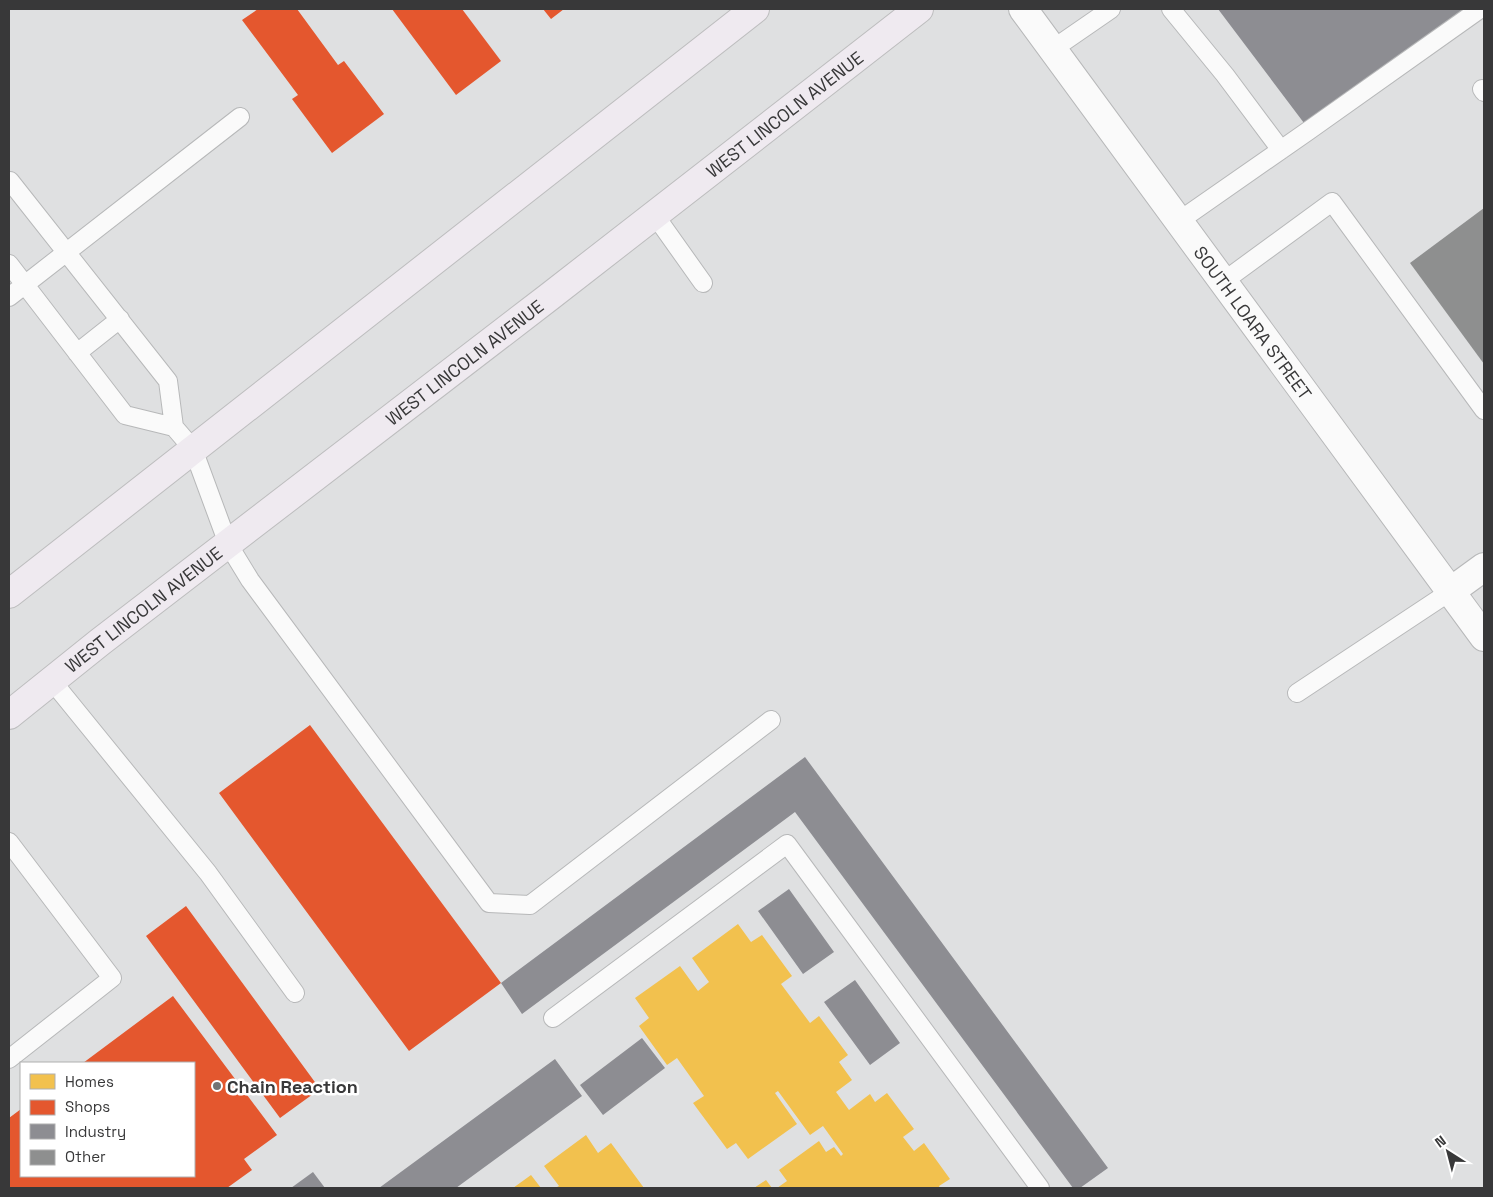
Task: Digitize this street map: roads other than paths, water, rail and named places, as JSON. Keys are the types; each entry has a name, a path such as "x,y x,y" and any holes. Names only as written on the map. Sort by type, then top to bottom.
{"main road":[{"path":"9,594 756,9"},
{"name":"WEST LINCOLN AVENUE","path":"9,715 919,9"}],"street":[{"name":"SOUTH LOARA STREET","path":"1023,9 1484,636"},
{"path":"1451,591 1484,567"}],"lane":[{"path":"1053,49 1111,9"},
{"path":"1171,9 1225,75 1281,150"},
{"path":"1179,221 1480,9"},
{"path":"9,296 240,117"},
{"path":"9,181 168,381 174,426 193,449 228,544 250,580 489,902 530,905 771,720"},
{"path":"1224,281 1332,202 1484,410"},
{"path":"654,214 703,283"},
{"path":"9,264 125,414 174,426"},
{"path":"77,353 120,319"},
{"path":"1297,693 1451,591"},
{"path":"52,681 208,873 295,992"},
{"path":"9,842 112,978 9,1060"},
{"path":"553,1018 787,844 1040,1188"}],"place":[{"name":"Chain Reaction","path":"217,1086"}]}
